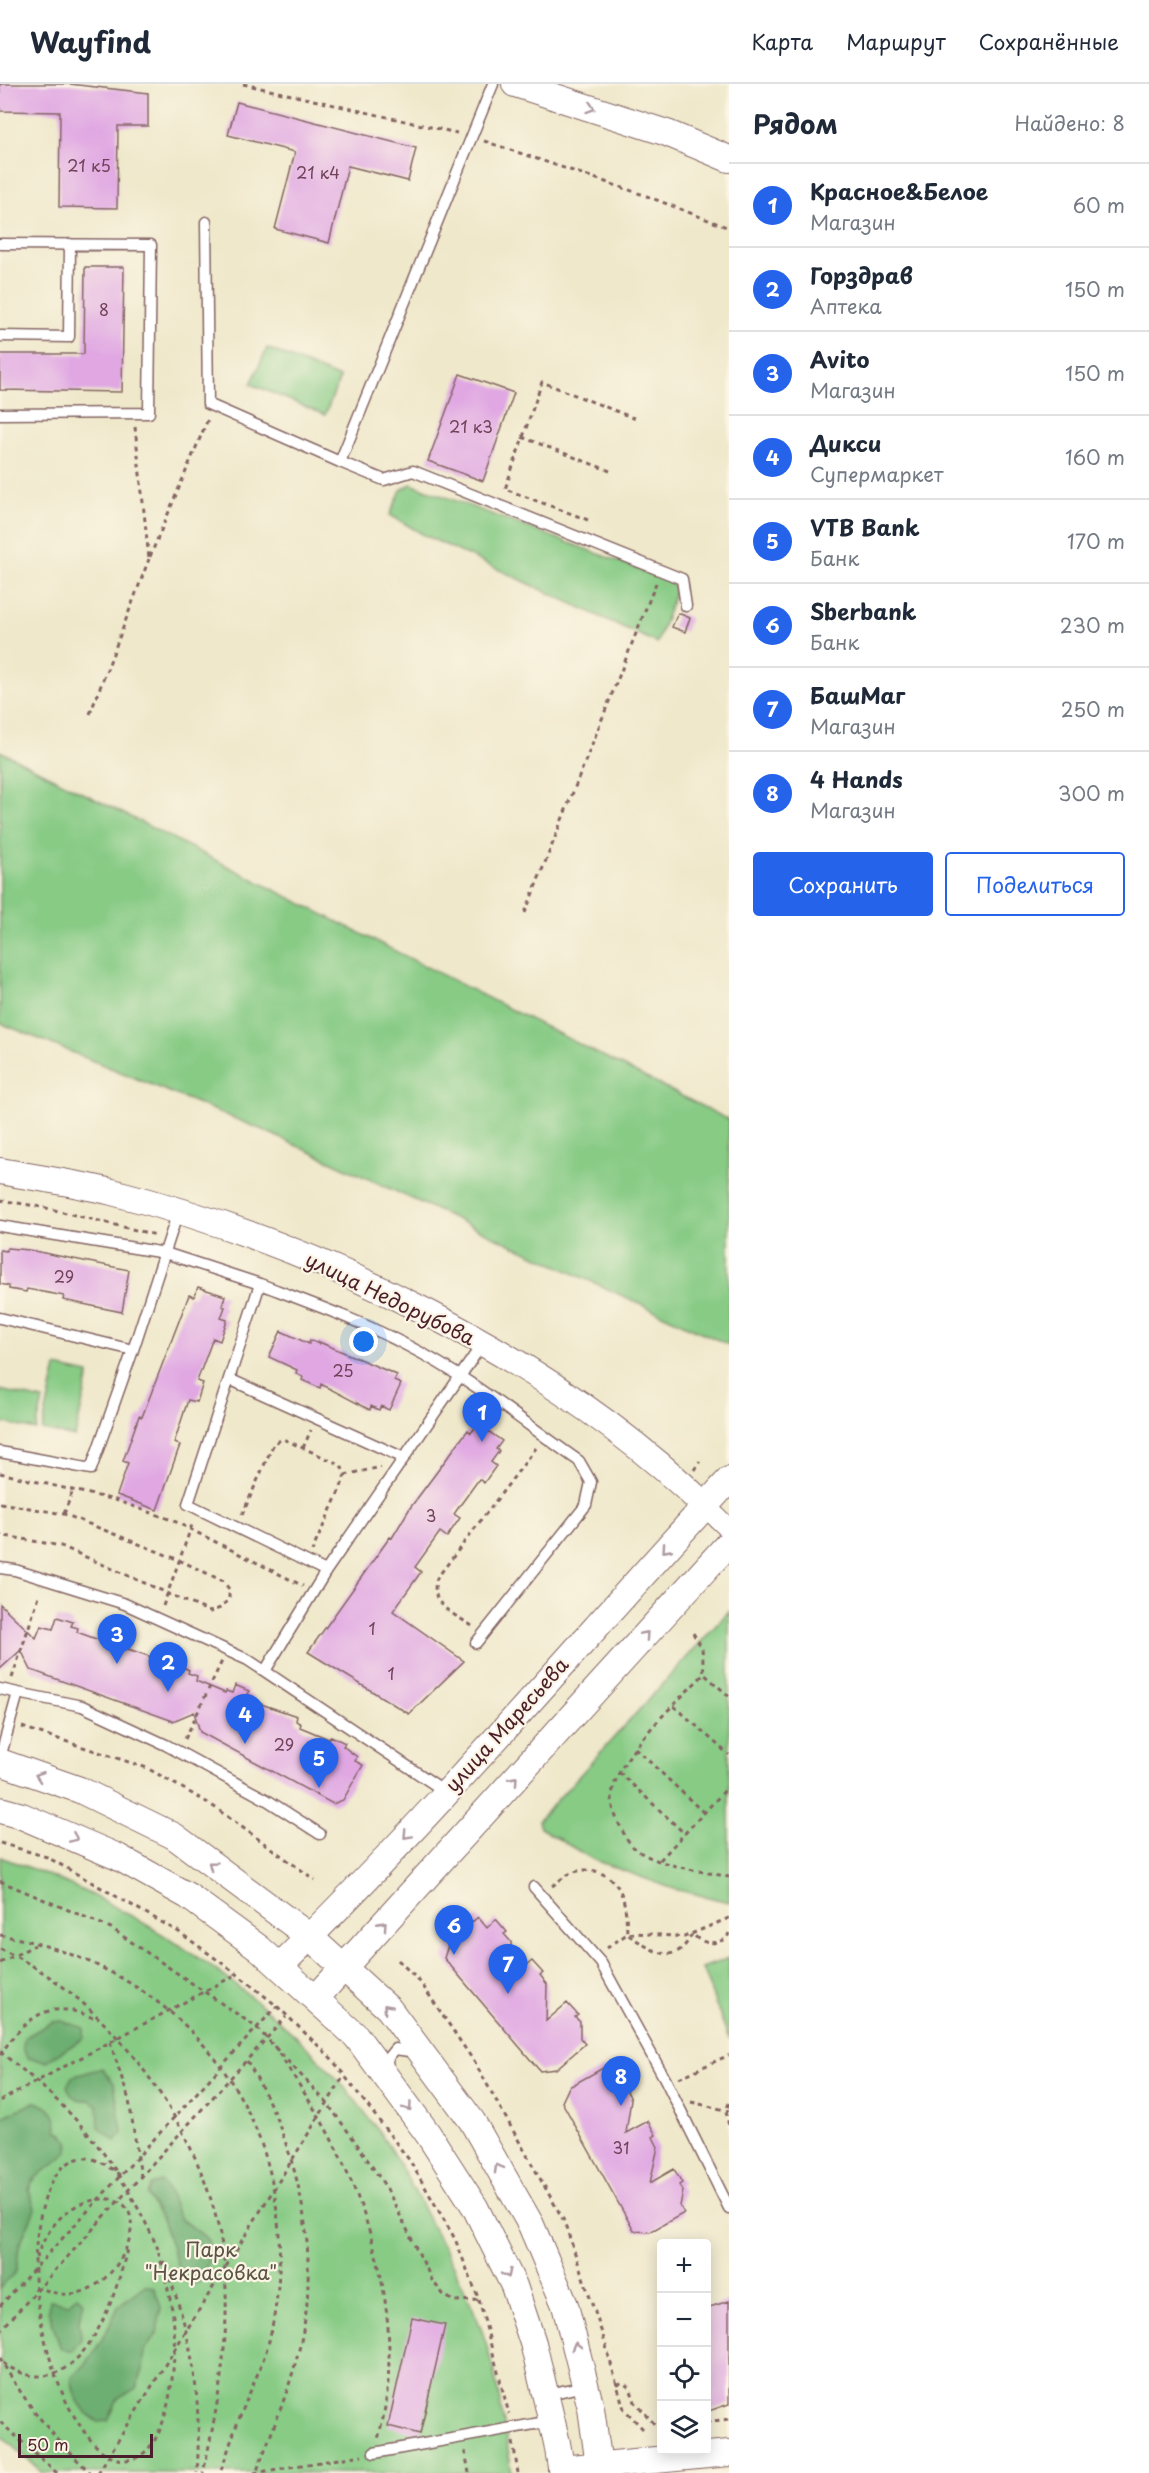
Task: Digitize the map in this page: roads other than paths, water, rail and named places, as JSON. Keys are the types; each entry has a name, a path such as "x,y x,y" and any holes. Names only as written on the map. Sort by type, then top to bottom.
{"street":[{"path":"515,84 667,133 729,159"},
{"name":"улица Недорубова","path":"0,1171 111,1192 258,1237 402,1300 483,1343 576,1402 620,1433 683,1485 729,1529"},
{"name":"улица Маресьева","path":"280,1965 310,1937 446,1792 729,1480"},
{"path":"316,1998 729,1543"},
{"path":"0,1760 80,1790 174,1836 310,1937 390,2009 472,2121 531,2225 565,2305 586,2385 600,2469"},
{"path":"0,1810 22,1816 118,1857 188,1896 280,1965 356,2036 428,2134 475,2207 513,2286 533,2343 552,2421 561,2471 600,2469 729,2453"},
{"path":"215,1915 229,1919 242,1916 248,1903 241,1886"}],"lane":[{"path":"340,462 493,84"},
{"path":"206,222 208,404 384,480 413,471 661,570 682,579 686,606"},
{"path":"0,243 151,245 149,413 0,414"},
{"path":"0,336 69,336 70,244"},
{"path":"0,1452 91,1469 178,1212"},
{"path":"0,1226 165,1253 260,1284 358,1322 410,1346 460,1377 579,1461 591,1482 586,1505 479,1638"},
{"path":"260,1284 188,1504 326,1571"},
{"path":"0,1318 133,1350"},
{"path":"265,1671 326,1571 483,1343"},
{"path":"229,1380 402,1460"},
{"path":"0,1568 45,1579 125,1604 248,1660 446,1792"},
{"path":"0,1760 10,1723 9,1691 82,1706 179,1752 267,1800 320,1834"},
{"path":"537,1890 596,1956 668,2084 729,2208"},
{"path":"388,2080 387,2059 394,2049 407,2049 422,2054"},
{"path":"718,2186 729,2181"},
{"path":"546,2395 586,2385"},
{"path":"374,2453 552,2421"}],"place":[{"name":"Красное&Белое","path":"482,1442"},
{"name":"Avito","path":"117,1664"},
{"name":"Горздрав","path":"168,1692"},
{"name":"Дикси","path":"245,1744"},
{"name":"VTB Bank","path":"319,1788"},
{"name":"Sberbank","path":"454,1955"},
{"name":"БашМаг","path":"508,1994"},
{"name":"4 Hands","path":"621,2106"}],"park label":[{"name":"Парк \"Некрасовка\"","path":"211,2262"}]}
